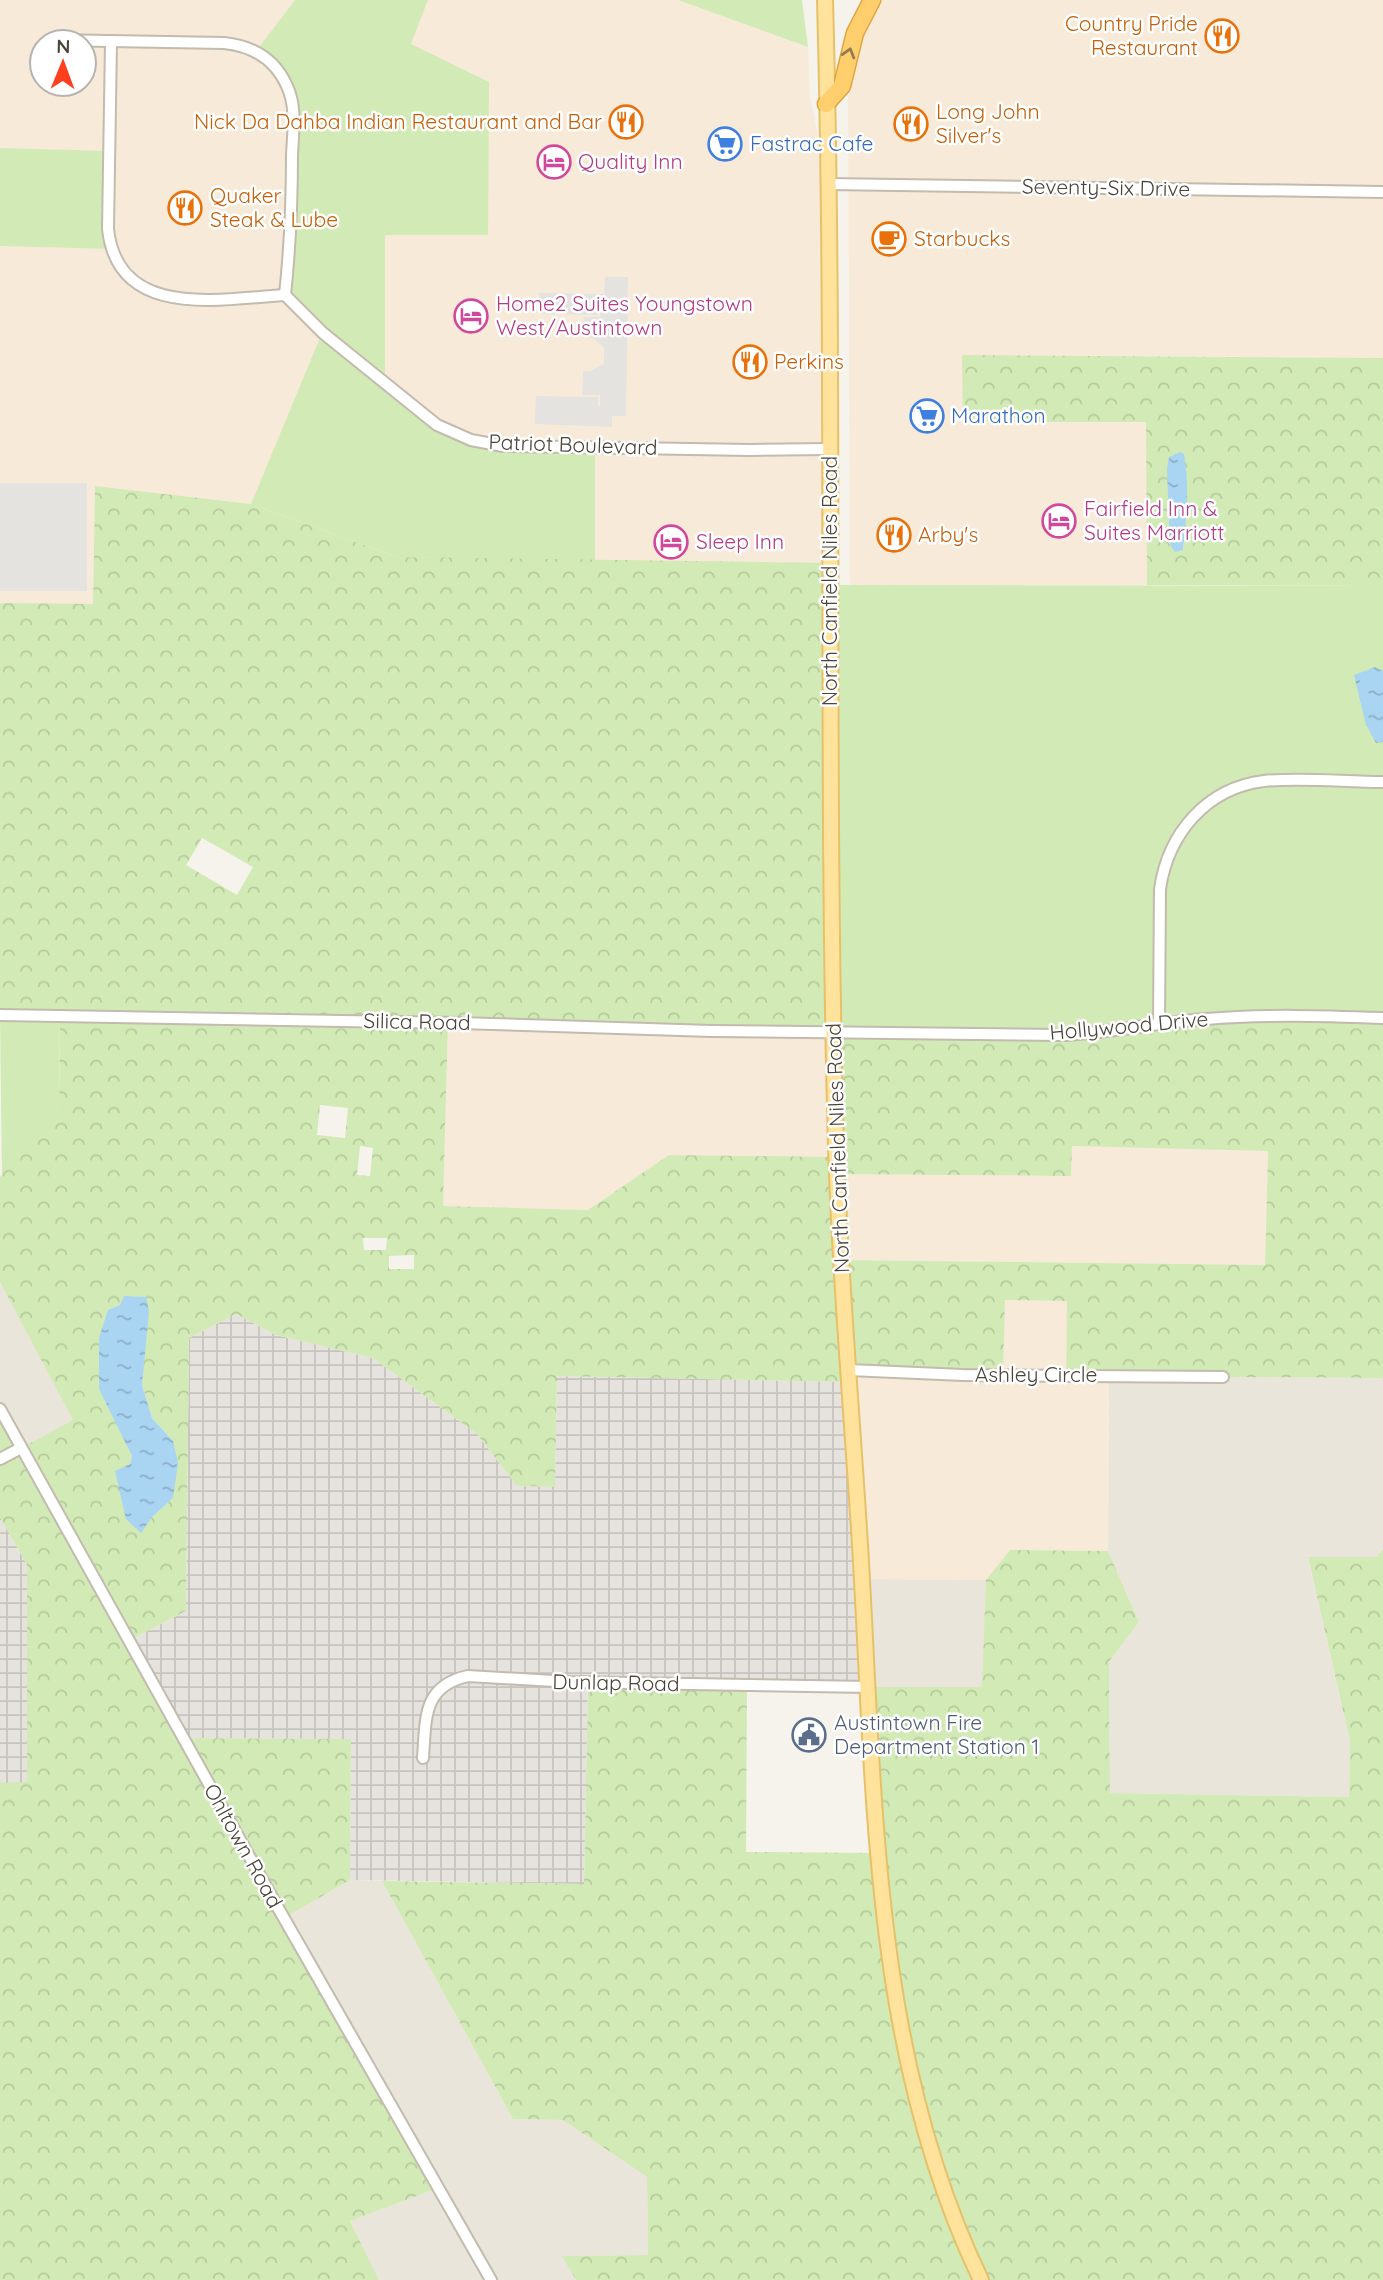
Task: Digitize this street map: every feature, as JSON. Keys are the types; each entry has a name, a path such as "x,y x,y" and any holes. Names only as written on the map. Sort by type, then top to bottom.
{"highway":[{"path":"826,104 842,86 855,33 872,0"}],"main road":[{"name":"North Canfield Niles Road","path":"825,0 837,1182 869,1687 887,1945 905,2053 929,2145 981,2280"}],"street":[{"path":"98,42 235,44 256,51 278,70 288,87 293,113 291,237 285,295 224,299 173,298 146,290 124,272 113,252 108,229 111,42"},
{"name":"Seventy-Six Drive","path":"828,184 1383,192"},
{"name":"Patriot Boulevard","path":"285,295 323,333 420,412 437,425 471,440 503,446 829,449"},
{"path":"1159,1024 1160,889 1169,852 1187,822 1217,797 1264,781 1383,782"},
{"name":"Silica Road","path":"0,1015 459,1023 711,1031 834,1031"},
{"name":"Hollywood Drive","path":"834,1031 1063,1035 1096,1034 1206,1019 1265,1016 1383,1018"},
{"name":"Ashley Circle","path":"849,1370 963,1375 1223,1377"},
{"name":"Ohltown Road","path":"0,1409 260,1876 491,2280"},
{"path":"0,1459 21,1448"},
{"name":"Dunlap Road","path":"423,1758 429,1704 441,1687 454,1679 468,1676 571,1682 869,1687"}],"shaded area":[{"path":"0,0 295,0 256,51 288,87 323,333 251,504 95,486 93,605 0,603 0,246 112,249 109,151 0,148"},
{"path":"428,0 678,0 808,47 810,97 828,184 830,563 595,562 595,448 503,446 457,435 385,383 385,235 488,235 488,179 411,44"},
{"path":"882,0 1383,0 1383,358 1147,356 1147,585 850,585 848,98 859,43"},
{"path":"605,277 628,277 626,416 612,416 612,427 535,424 536,396 598,397 600,406 600,395 582,395 583,371 590,371 604,364 604,347 592,338 583,338 584,317 600,317 600,305 598,315 541,314 539,293 604,294"},
{"path":"0,483 87,483 87,591 0,591"},
{"path":"448,1023 834,1031 836,1158 670,1155 588,1210 443,1206"},
{"path":"1072,1146 1268,1151 1265,1265 842,1260 837,1174 1071,1176"},
{"path":"0,1282 74,1420 21,1448 0,1409"},
{"path":"1004,1300 1067,1301 1066,1375 1109,1376 1108,1551 1010,1550 986,1580 862,1579 849,1370 1003,1374"},
{"path":"236,1314 276,1335 373,1358 477,1434 517,1486 555,1487 557,1376 850,1382 869,1687 588,1683 584,1884 350,1880 351,1739 182,1738 128,1641 186,1611 189,1338"},
{"path":"1109,1376 1383,1378 1383,1549 1377,1557 1308,1558 1350,1741 1349,1797 1110,1793 1109,1662 1139,1622 1108,1551"},
{"path":"0,1517 27,1565 27,1783 0,1783"},
{"path":"862,1579 986,1580 983,1687 869,1687"},
{"path":"350,1880 382,1881 513,2119 563,2120 647,2177 648,2255 563,2256 576,2280 379,2280 350,2221 438,2188 284,1918"}],"green space":[{"path":"295,0 428,0 411,44 489,82 488,235 385,235 385,383 420,412 471,440 595,448 595,562 397,557 251,504 322,333 285,295 291,237 288,87 256,51"},
{"path":"678,0 802,0 808,47"},
{"path":"0,148 110,151 112,249 0,246"},
{"path":"962,355 1383,358 1383,586 1147,585 1146,422 963,422","holes":["1186,468 1187,499 1183,550 1170,545 1170,518"]},
{"path":"95,486 251,504 397,557 830,563 834,1031 1063,1035 1159,1024 1383,1018 1383,1378 1066,1376 1067,1301 1005,1300 1003,1375 850,1370 850,1382 557,1376 555,1487 517,1486 477,1434 373,1358 276,1335 236,1314 189,1338 186,1611 128,1641 182,1738 351,1739 350,1880 284,1918 438,2188 350,2221 379,2280 0,2280 0,1783 27,1782 27,1565 0,1517 0,1409 21,1448 73,1420 0,1282 0,1177 59,1107 60,1016 0,1015 0,603 93,604","holes":["202,838 253,867 237,895 186,865","448,1023 833,1031 836,1157 669,1155 588,1210 443,1206","320,1105 348,1108 345,1138 317,1135","360,1146 373,1148 370,1176 357,1175","1072,1146 1268,1151 1265,1265 842,1260 837,1174 1071,1176","363,1238 387,1238 386,1250 364,1250","414,1255 414,1269 389,1269 389,1256","120,1305 144,1349 142,1385 152,1418 173,1441 173,1498 152,1517 115,1472 130,1464 132,1456 118,1425 108,1310"]},
{"path":"830,585 1383,586 1383,1018 1096,1033 834,1031"},
{"path":"0,1015 60,1016 59,1107 2,1177"},
{"path":"1383,1549 1383,2280 576,2280 562,2256 648,2255 647,2177 563,2120 513,2119 382,1881 584,1884 588,1683 747,1685 746,1852 879,1853 869,1687 982,1687 986,1580 1010,1550 1108,1551 1139,1622 1109,1662 1110,1793 1349,1797 1350,1741 1308,1557 1377,1557"}],"water":[{"path":"1180,452 1184,454 1186,466 1187,502 1183,550 1175,552 1170,545 1167,469 1169,457"},
{"path":"1375,667 1383,671 1383,742 1376,743 1366,725 1354,675"},
{"path":"124,1296 146,1297 149,1311 142,1385 152,1418 173,1441 178,1463 173,1498 152,1517 141,1533 126,1519 115,1471 130,1464 132,1456 99,1389 99,1338 108,1310 120,1305"}],"place":[{"name":"Country Pride Restaurant","path":"1222,36"},
{"name":"Nick Da Dahba Indian Restaurant and Bar","path":"626,122"},
{"name":"Long John Silver's","path":"911,124"},
{"name":"Fastrac Cafe","path":"725,144"},
{"name":"Quality Inn","path":"554,162"},
{"name":"Quaker Steak & Lube","path":"185,208"},
{"name":"Starbucks","path":"889,239"},
{"name":"Home2 Suites Youngstown West/Austintown","path":"471,316"},
{"name":"Perkins","path":"750,362"},
{"name":"Marathon","path":"927,416"},
{"name":"Fairfield Inn & Suites Marriott","path":"1059,521"},
{"name":"Arby's","path":"894,535"},
{"name":"Sleep Inn","path":"671,542"},
{"name":"Austintown Fire Department Station 1","path":"809,1735"}]}
